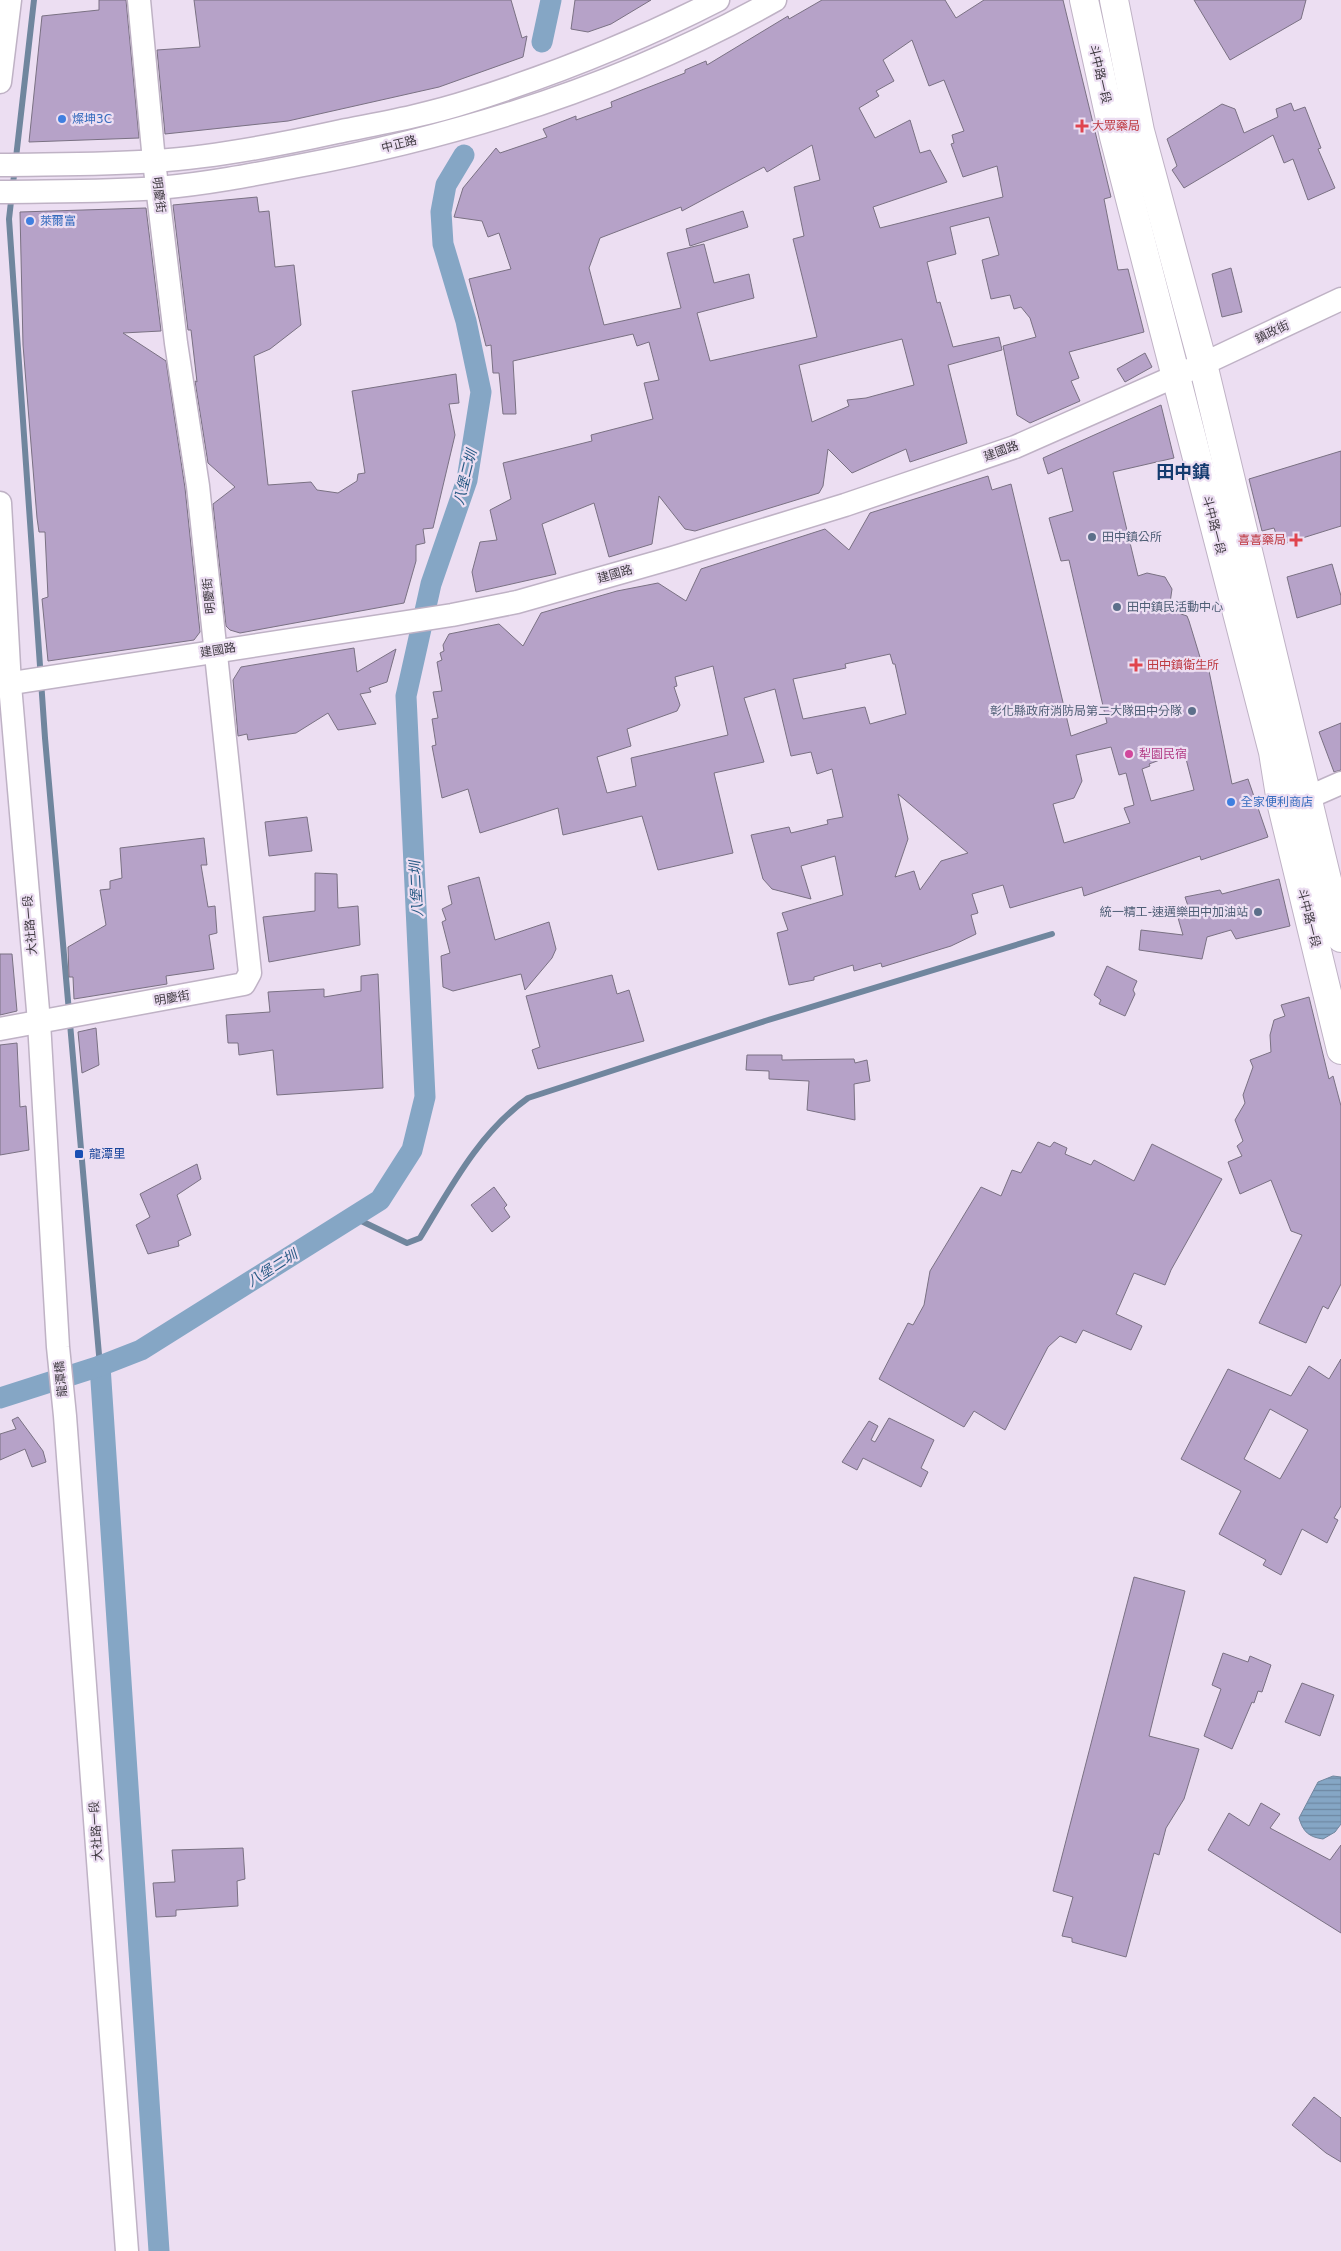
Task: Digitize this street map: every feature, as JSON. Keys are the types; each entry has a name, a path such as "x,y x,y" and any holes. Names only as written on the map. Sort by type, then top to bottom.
{"main road":[{"name":"斗中路一段","path":"1084,0 1114,137 1273,752 1294,800"},
{"name":"斗中路一段","path":"1114,0 1140,131 1203,364 1294,800 1332,936 1341,1050"}],"street":[{"path":"0,82 10,0"},
{"name":"明慶街","path":"38,1022 244,984 250,973 214,651 198,486 176,343 154,161 139,0"},
{"name":"中正路","path":"0,165 154,161 301,140 394,120 468,102 556,71 663,28 718,0"},
{"name":"中正路","path":"0,192 158,188 262,173 357,155 473,126 598,84 718,32 774,0"},
{"path":"499,91 506,115"},
{"name":"鎮政街","path":"1203,364 1341,299"},
{"name":"建國路","path":"5,685 452,615 517,602 845,505 1015,447 1203,364"},
{"name":"大社路一段","path":"0,503 5,685 38,1022 58,1348"},
{"path":"1294,800 1341,783"},
{"path":"0,1029 38,1022"},
{"name":"龍潭橋","path":"58,1348 65,1410"},
{"name":"大社路一段","path":"65,1410 127,2251"}],"water":[{"path":"1333,1776 1341,1777 1341,1824 1335,1832 1323,1839 1318,1838 1307,1833 1302,1827 1299,1818 1318,1782"}],"building":[{"path":"99,0 126,0 139,138 29,142 42,16 99,10"},
{"path":"194,0 511,0 522,38 527,36 523,57 439,87 288,121 165,134 157,50 200,47"},
{"path":"575,0 651,0 611,24 588,32 571,29"},
{"path":"822,0 945,0 956,18 984,0 1063,0 1111,197 1104,199 1118,270 1128,269 1144,332 1069,352 1079,378 1071,381 1080,401 1030,423 1017,415 1003,346 1036,337 1030,318 1021,307 1014,309 1010,295 991,299 982,260 999,255 989,217 950,227 956,254 927,262 937,303 940,302 953,347 999,337 1002,350 948,365 967,443 910,462 906,449 852,473 828,449 823,486 819,493 695,531 685,529 659,496 652,544 609,557 594,503 542,524 556,574 476,592 472,572 480,542 497,540 490,510 511,499 503,463 592,441 591,435 653,419 644,383 659,380 649,342 637,346 633,334 513,361 516,414 503,414 499,373 493,373 491,345 486,346 469,279 511,269 499,233 488,237 482,221 454,217 463,188 496,148 500,153 547,137 543,129 576,116 576,120 612,107 611,102 685,73 685,70 706,61 707,65 788,16 789,19","holes":["912,40 929,86 944,80 964,131 952,135 954,143 951,144 963,177 997,166 1003,197 880,228 873,207 947,182 930,150 920,153 910,120 875,138 859,108 879,96 876,91 894,81 883,60","812,145 820,180 794,187 804,236 793,239 817,337 710,361 697,313 754,298 749,274 714,283 704,244 667,253 681,308 604,325 589,268 600,238 681,207 682,211 764,167 767,172","902,339 914,385 866,398 847,400 849,406 812,422 799,365"]},
{"path":"1194,0 1306,0 1301,19 1230,60"},
{"path":"1291,103 1294,111 1305,107 1321,148 1318,149 1335,188 1308,200 1293,159 1284,163 1273,135 1184,188 1172,170 1177,166 1167,139 1222,104 1235,109 1244,133 1278,117 1276,109"},
{"path":"257,197 259,212 269,211 275,267 294,265 301,325 270,349 254,356 268,485 311,482 317,490 338,493 357,481 358,474 365,473 352,391 456,374 459,403 449,404 455,435 433,528 423,529 425,543 416,545 416,561 404,603 240,633 230,630 226,626 213,504 235,487 208,463 195,381 197,382 191,330 188,330 173,205"},
{"path":"146,208 161,331 123,333 166,361 185,488 200,632 194,640 48,661 42,599 48,597 45,532 39,532 37,518 23,345 20,212"},
{"path":"743,211 748,227 690,246 686,229"},
{"path":"1231,268 1242,312 1222,317 1212,274"},
{"path":"1145,353 1152,367 1125,382 1117,369"},
{"path":"1161,405 1174,458 1113,472 1138,576 1147,573 1165,577 1172,589 1169,610 1187,616 1203,667 1208,666 1232,784 1248,779 1268,837 1201,860 1200,856 1084,896 1082,887 1010,908 1003,885 972,894 978,913 971,915 976,934 951,946 882,967 881,963 854,971 853,965 814,977 814,980 789,985 777,933 788,930 782,913 843,895 835,856 801,866 811,899 772,889 763,879 751,835 789,827 791,833 828,824 827,820 843,817 832,769 817,774 811,752 791,756 775,689 744,698 764,762 714,773 733,853 658,870 642,816 563,835 558,808 480,833 468,789 442,798 432,746 436,745 432,719 438,718 433,692 442,691 437,662 442,660 440,653 444,651 443,645 449,634 499,624 523,646 541,613 617,591 658,583 686,601 701,569 825,529 849,550 870,513 988,476 992,490 1011,484 1071,736 1107,723 1069,560 1061,561 1049,518 1073,511 1062,468 1048,474 1043,458","holes":["890,654 893,664 895,664 906,714 870,724 865,707 803,719 793,679 846,668 845,664","713,666 728,735 631,758 636,786 607,793 597,757 631,746 627,729 677,711 680,705 674,687 677,686 675,677","1111,747 1119,775 1126,773 1134,805 1124,808 1130,823 1064,843 1053,804 1074,798 1082,781 1076,755","1184,751 1194,790 1151,801 1142,769 1150,766 1149,764","898,794 968,853 941,861 920,890 914,871 895,877 908,839"]},
{"path":"1341,451 1341,526 1280,545 1274,528 1262,531 1249,479"},
{"path":"1332,564 1341,596 1341,604 1297,618 1287,577"},
{"path":"354,648 357,672 396,649 387,682 369,688 371,692 360,694 376,724 338,730 328,713 296,733 248,740 247,734 238,736 233,680 241,667"},
{"path":"1341,723 1341,770 1334,772 1319,732"},
{"path":"307,817 312,851 269,856 265,822"},
{"path":"204,838 207,865 201,865 208,907 215,906 217,933 209,935 214,969 166,976 167,984 74,999 73,977 69,977 68,947 106,925 100,890 110,889 110,881 122,878 120,848"},
{"path":"315,873 337,874 338,908 358,906 360,945 269,962 263,917 315,911"},
{"path":"479,877 495,940 549,922 556,949 552,958 525,990 521,974 453,991 443,987 441,956 450,953 442,922 446,920 442,909 452,904 448,886"},
{"path":"1279,879 1290,926 1236,939 1231,930 1207,937 1202,959 1139,950 1141,930 1183,935 1176,911 1188,906 1185,897 1220,890 1222,894"},
{"path":"0,954 12,954 17,1011 0,1015"},
{"path":"1107,966 1137,981 1133,990 1135,994 1125,1016 1099,1004 1101,1000 1094,995"},
{"path":"378,974 383,1088 277,1095 273,1050 239,1055 238,1043 228,1043 226,1015 270,1012 268,992 324,989 324,997 361,991 361,976"},
{"path":"612,975 617,994 629,990 644,1041 538,1069 532,1050 540,1047 526,996"},
{"path":"1309,997 1329,1079 1333,1076 1341,1106 1341,1284 1328,1309 1323,1306 1306,1343 1259,1323 1302,1235 1291,1231 1271,1180 1240,1194 1228,1162 1242,1156 1237,1146 1243,1141 1235,1120 1245,1103 1243,1095 1253,1067 1250,1060 1271,1052 1270,1035 1274,1020 1285,1016 1281,1005"},
{"path":"96,1028 99,1065 82,1073 78,1032"},
{"path":"17,1043 20,1107 26,1106 29,1150 0,1155 0,1045"},
{"path":"747,1055 782,1055 782,1060 854,1059 855,1063 867,1060 870,1081 854,1084 855,1120 807,1110 809,1081 769,1079 769,1071 746,1070"},
{"path":"1038,1142 1050,1147 1054,1142 1067,1148 1065,1154 1091,1165 1094,1160 1134,1181 1152,1144 1222,1179 1171,1270 1165,1285 1134,1273 1116,1314 1142,1326 1131,1350 1083,1330 1076,1343 1060,1336 1048,1347 1005,1430 974,1411 964,1427 879,1379 908,1323 913,1325 924,1305 930,1271 981,1187 1001,1196 1012,1170 1021,1173"},
{"path":"197,1164 201,1179 177,1195 191,1235 178,1241 179,1246 148,1254 136,1225 150,1217 140,1194"},
{"path":"494,1187 507,1205 504,1208 510,1217 492,1232 471,1205"},
{"path":"1341,1359 1341,1506 1334,1518 1338,1520 1327,1543 1302,1529 1281,1575 1263,1565 1266,1560 1219,1534 1241,1491 1181,1459 1228,1369 1291,1396 1309,1366 1329,1379","holes":["1270,1409 1308,1430 1280,1479 1244,1459"]},
{"path":"18,1417 43,1451 46,1462 32,1467 25,1449 0,1460 0,1434 16,1429 12,1420"},
{"path":"889,1418 934,1440 921,1468 928,1472 921,1487 863,1458 857,1470 842,1462 869,1421 878,1426 871,1440 875,1442"},
{"path":"1134,1577 1185,1591 1149,1736 1199,1749 1184,1799 1166,1828 1159,1855 1154,1853 1126,1957 1072,1942 1072,1938 1062,1936 1073,1897 1053,1891"},
{"path":"1223,1653 1248,1662 1250,1656 1271,1665 1262,1692 1258,1691 1254,1703 1252,1702 1232,1749 1204,1736 1221,1689 1212,1685"},
{"path":"1302,1683 1334,1695 1320,1736 1285,1722"},
{"path":"1261,1803 1280,1814 1270,1828 1330,1860 1341,1845 1341,1933 1208,1850 1229,1813 1249,1826"},
{"path":"243,1848 245,1879 237,1881 238,1906 176,1910 176,1916 156,1917 153,1883 175,1882 172,1850"},
{"path":"1314,2097 1341,2118 1341,2162 1326,2153 1292,2125"}],"waterway":[{"path":"34,0 9,219 45,738 100,1366"},
{"name":"八堡二圳","path":"542,42 551,0"},
{"name":"八堡二圳","path":"0,1398 100,1366 141,1350 380,1200 412,1150 425,1097 406,696 431,584 467,480 481,392 466,321 443,244 441,212 446,185 464,155"},
{"path":"353,1217 407,1243 420,1238 480,1144 495,1127 528,1098 765,1021 1052,934"},
{"path":"100,1366 159,2251"}],"place":[{"name":"燦坤3C","path":"62,119"},
{"name":"大眾藥局","path":"1082,126"},
{"name":"萊爾富","path":"30,221"},
{"name":"田中鎮公所","path":"1092,537"},
{"name":"喜喜藥局","path":"1296,540"},
{"name":"田中鎮民活動中心","path":"1117,607"},
{"name":"田中鎮衛生所","path":"1136,665"},
{"name":"彰化縣政府消防局第二大隊田中分隊","path":"1192,711"},
{"name":"犁園民宿","path":"1129,754"},
{"name":"全家便利商店","path":"1231,802"},
{"name":"統一精工-速邁樂田中加油站","path":"1258,912"},
{"name":"龍潭里","path":"79,1154"}],"district":[{"name":"田中鎮","path":"1183,471"}]}
